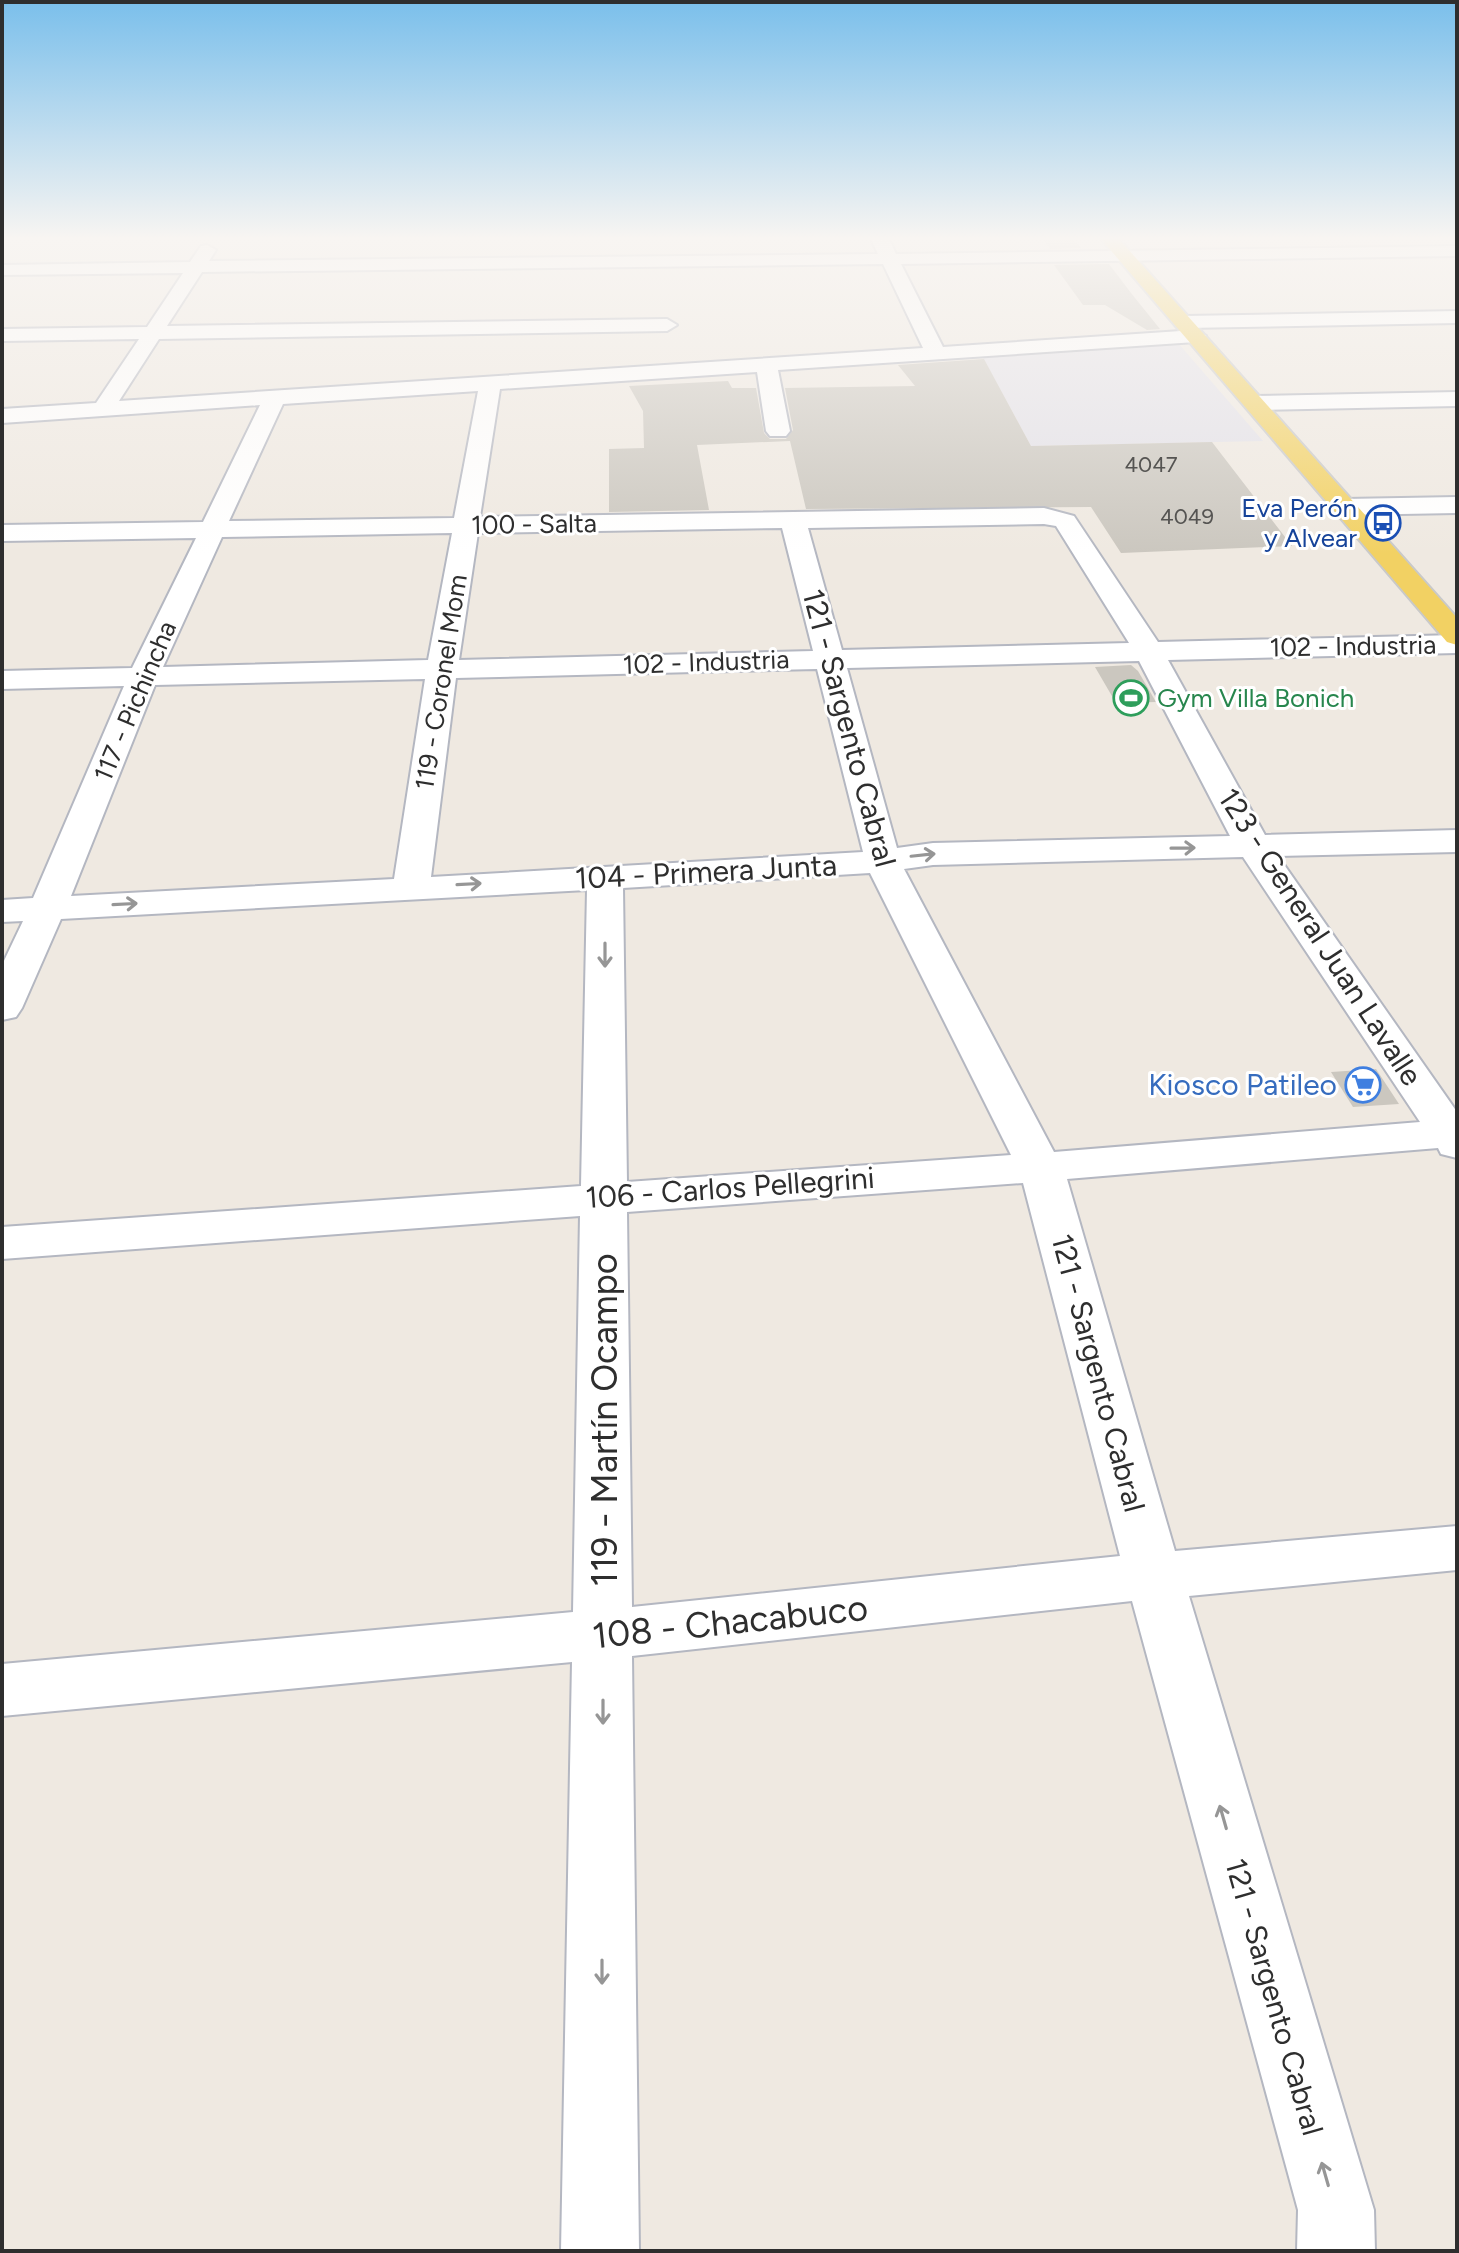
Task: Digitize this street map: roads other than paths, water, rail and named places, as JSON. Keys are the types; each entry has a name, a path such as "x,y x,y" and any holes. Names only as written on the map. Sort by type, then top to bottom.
{"main road":[{"path":"1204,344 1457,636"}],"street":[{"path":"103,409 144,344"},
{"path":"579,344 670,348 766,364 1030,344"},
{"path":"932,344 936,353"},
{"path":"2,416 275,398 398,381 490,382 670,348"},
{"path":"766,364 778,431"},
{"name":"119 - Coronel Mom","path":"411,888 442,669 490,382"},
{"name":"117 - Pichincha","path":"2,1008 47,909 143,677 275,398"},
{"path":"1254,403 1457,399"},
{"path":"1345,507 1457,505"},
{"name":"100 - Salta","path":"2,533 1044,516 1065,521"},
{"name":"121 - Sargento Cabral","path":"793,520 883,862 1040,1167 1336,2210 1336,2251"},
{"name":"123 - General Juan Lavalle","path":"1065,521 1149,652 1253,846 1455,1137"},
{"name":"102 - Industria","path":"2,680 1457,644"},
{"name":"104 - Primera Junta","path":"2,911 883,862 933,854 1457,841"},
{"name":"119 - Martín Ocampo","path":"600,2251 605,877"},
{"name":"106 - Carlos Pellegrini","path":"2,1243 1455,1137"},
{"name":"108 - Chacabuco","path":"2,1690 604,1634 1154,1576 1457,1548"}],"place":[{"name":"Eva Perón y Alvear","path":"1383,523"},
{"name":"Gym Villa Bonich","path":"1131,698"},
{"name":"Kiosco Patileo","path":"1363,1085"}]}
